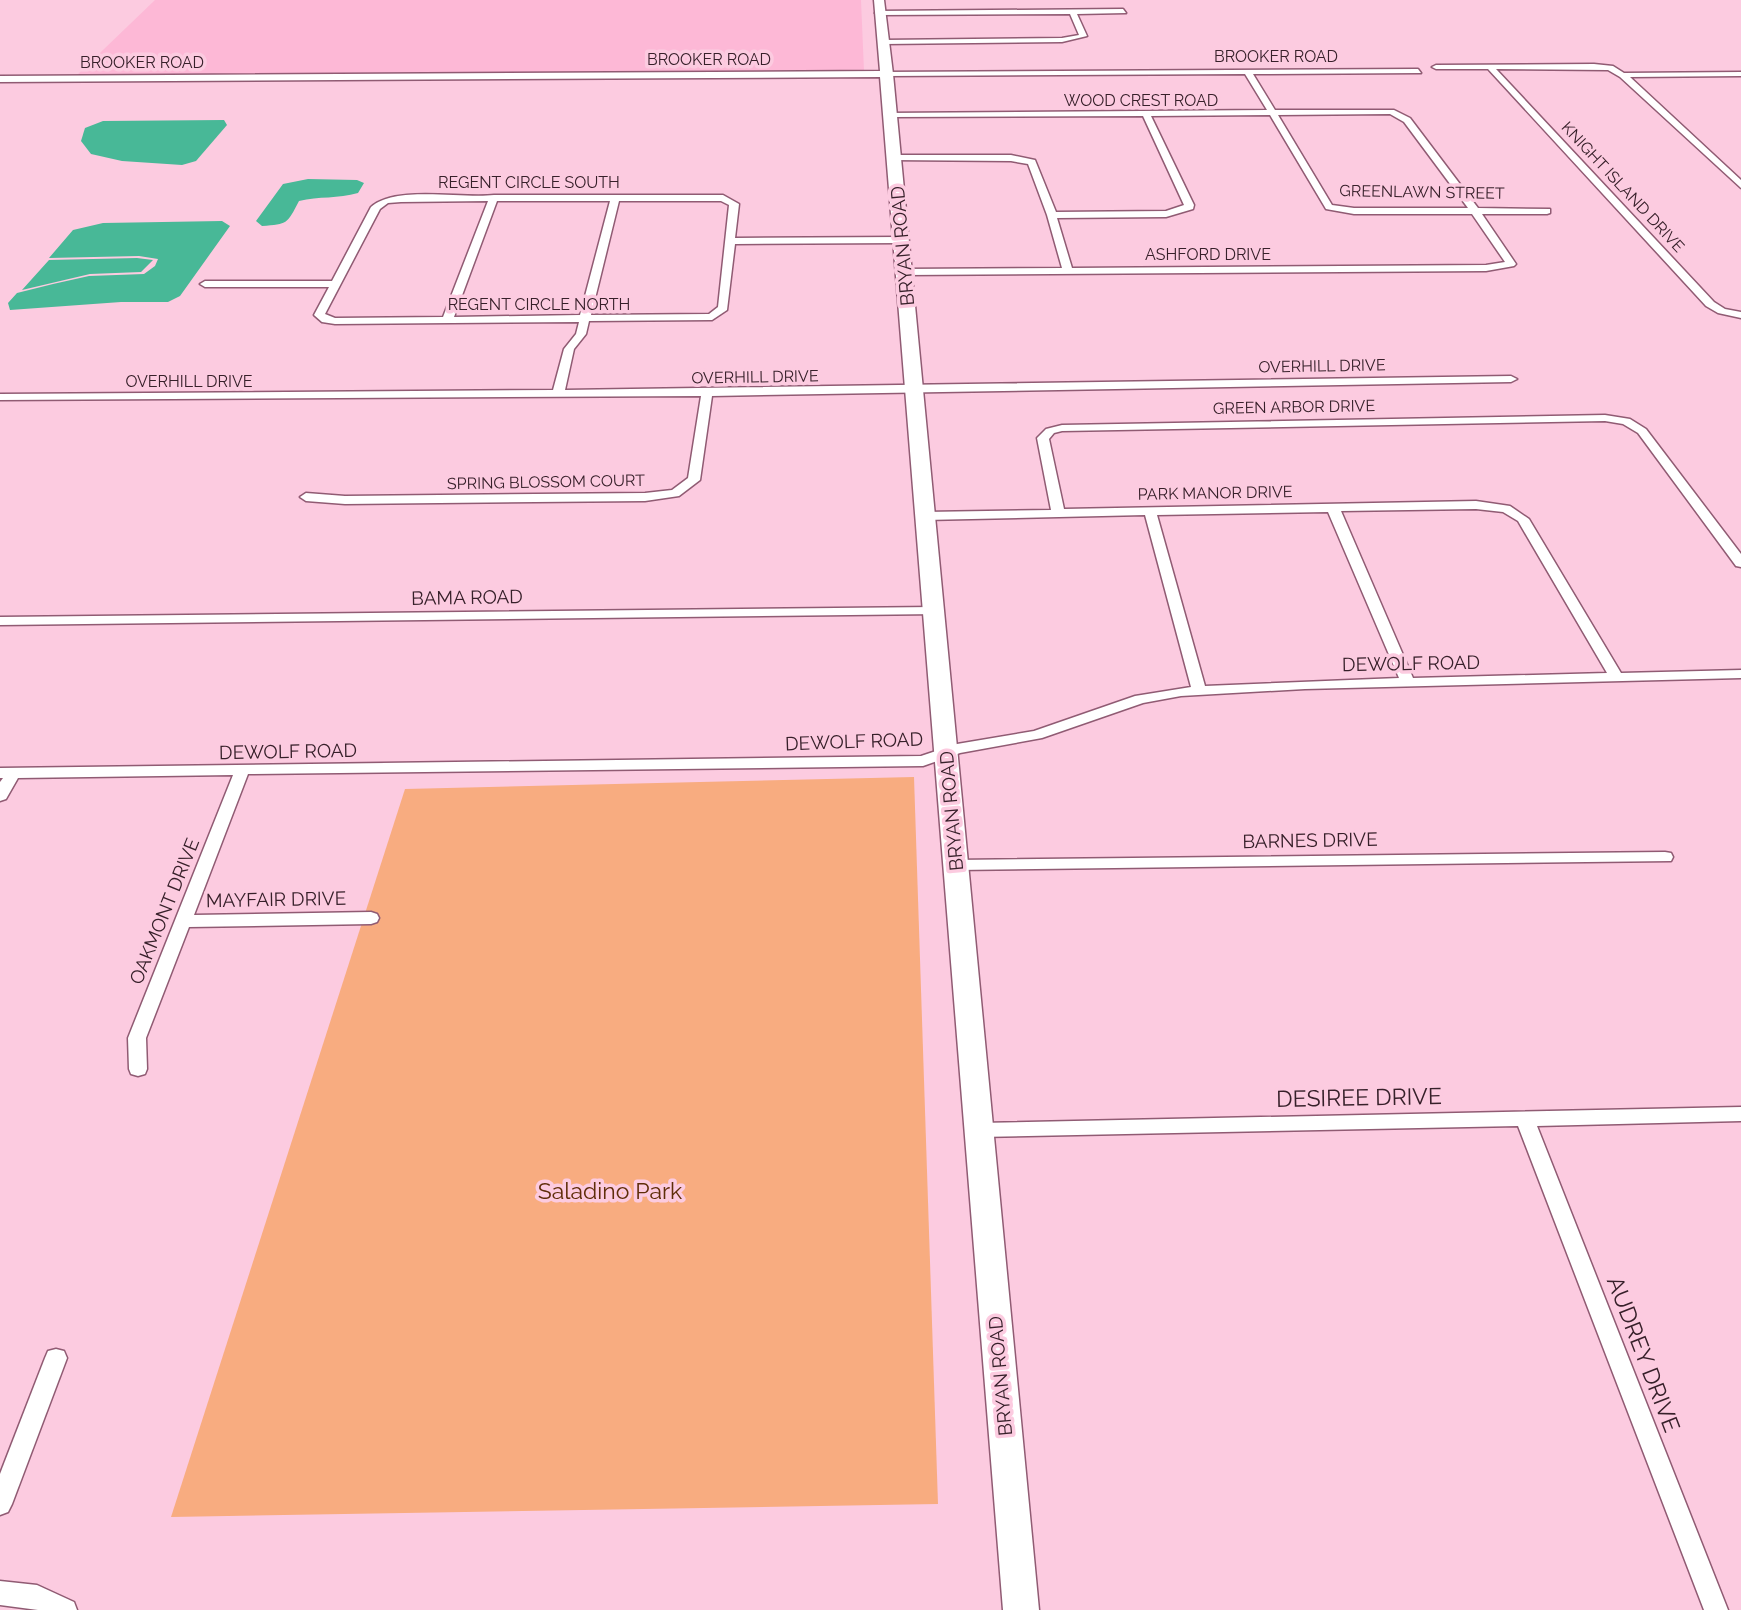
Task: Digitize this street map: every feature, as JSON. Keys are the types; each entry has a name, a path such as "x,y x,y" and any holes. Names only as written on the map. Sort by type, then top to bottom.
{"street":[{"path":"879,0 879,13 1123,11"},
{"path":"884,42 1062,40 1083,36 1073,12"},
{"name":"BRYAN ROAD","path":"879,13 891,115 1021,1610"},
{"name":"KNIGHT ISLAND DRIVE","path":"1490,66 1710,304 1722,311 1741,314"},
{"path":"1436,67 1610,68 1623,75 1741,185"},
{"name":"BROOKER ROAD","path":"0,79 1418,71"},
{"name":"GREENLAWN STREET","path":"1248,72 1329,207 1354,211 1547,211"},
{"path":"1623,75 1741,74"},
{"name":"WOOD CREST ROAD","path":"891,115 1391,112 1406,120 1475,211"},
{"path":"1052,215 1166,214 1188,209 1189,205 1146,114"},
{"path":"894,158 1028,160 1034,164 1068,271"},
{"path":"447,320 494,198"},
{"path":"558,394 569,349 580,334 615,198"},
{"name":"REGENT CIRCLE SOUTH","path":"334,284 379,204 401,199 727,199 734,204 730,241"},
{"name":"ASHFORD DRIVE","path":"904,272 1486,268 1511,264 1475,211"},
{"path":"730,241 901,240"},
{"name":"REGENT CIRCLE NORTH","path":"334,284 319,315 326,320 703,318 717,314 723,307 730,241"},
{"path":"205,284 334,284"},
{"name":"OVERHILL DRIVE","path":"0,397 913,391 940,388 1511,379"},
{"name":"SPRING BLOSSOM COURT","path":"306,497 345,500 632,498 675,493 694,480 707,393"},
{"name":"GREEN ARBOR DRIVE","path":"1058,513 1043,438 1047,433 1062,428 1598,418 1626,421 1642,431 1741,563"},
{"name":"PARK MANOR DRIVE","path":"925,516 1483,505 1506,509 1523,519 1616,677"},
{"path":"1334,508 1409,682"},
{"path":"1150,511 1199,690"},
{"name":"BAMA ROAD","path":"0,621 934,611"},
{"name":"DEWOLF ROAD","path":"7,773 923,761 945,753 1037,735 1153,696 1199,690 1741,674"},
{"name":"OAKMONT DRIVE","path":"138,1069 137,1038 242,771"},
{"path":"0,796 7,773"},
{"name":"BARNES DRIVE","path":"956,865 1665,857"},
{"name":"MAYFAIR DRIVE","path":"182,921 370,918"},
{"name":"DESIREE DRIVE","path":"979,1130 1741,1114"},
{"name":"AUDREY DRIVE","path":"1524,1118 1716,1610"},
{"path":"0,1504 56,1358"},
{"path":"0,1593 37,1597 65,1610"}],"shaded area":[{"path":"155,0 861,0 864,71 77,75"},
{"path":"224,120 227,125 196,161 182,165 122,161 91,154 81,141 85,128 103,121"},
{"path":"308,179 357,180 364,183 358,193 299,201 289,218 282,223 262,226 256,221 283,184"},
{"path":"222,221 230,226 180,296 168,302 121,302 10,310 8,303 17,293 89,276 144,274 155,266 158,259 139,256 49,258 73,230 103,223"},
{"path":"49,260 153,260 141,272 90,274 22,290"}],"green space":[{"name":"Saladino Park","path":"914,777 938,1504 171,1517 405,789"}]}
